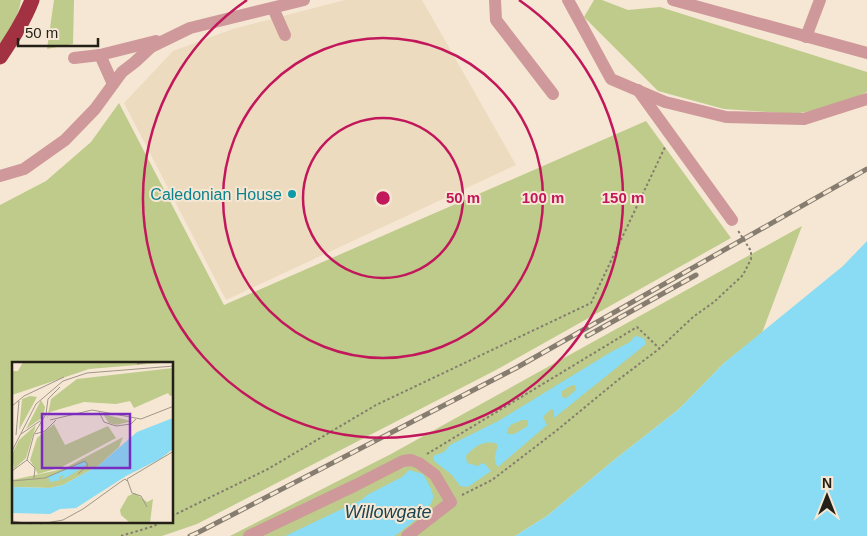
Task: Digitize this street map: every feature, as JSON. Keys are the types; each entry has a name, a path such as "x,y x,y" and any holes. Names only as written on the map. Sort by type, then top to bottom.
{"highway":[{"path":"0,49 12,33 24,0"},
{"path":"0,57 27,14 32,0"}],"street":[{"path":"0,176 24,169 64,140 95,109 122,72 151,46 190,28 304,0"},
{"path":"495,0 496,20 553,94"},
{"path":"568,0 612,78 665,102 726,117 804,119 867,99"},
{"path":"673,0 867,53"},
{"path":"806,37 820,0"},
{"path":"273,8 285,35"},
{"path":"74,58 100,55 168,38"},
{"path":"100,55 113,84"},
{"path":"638,90 732,220"},
{"path":"249,536 402,461 414,461 436,475 451,502 407,536"}],"path":[{"path":"174,515 268,469 376,405 591,303 670,136"},
{"path":"451,502 492,480 659,348 693,316 714,302 743,275 750,259 751,251 732,220"},
{"path":"414,461 637,327 659,348"},
{"path":"120,536 158,524"}],"shaded area":[{"path":"345,0 422,0 516,165 226,300 124,103 173,51 233,29"}],"green space":[{"path":"0,0 21,0 16,18 0,44"},
{"path":"54,0 74,0 73,44 47,49"},
{"path":"594,0 602,0 628,10 660,7 867,72 867,92 837,106 795,114 724,109 658,91 584,17"},
{"path":"119,103 224,305 646,121 731,238 496,370 197,524 162,536 0,536 0,205 46,181 91,142"},
{"path":"802,226 762,333 724,363 679,409 547,516 515,536 230,536 391,454"}],"water":[{"path":"867,241 867,536 515,536 547,516 679,409 724,363 843,266"},
{"path":"635,336 644,338 646,344 554,418 554,411 551,409 543,417 547,425 498,467 495,458 497,444 488,442 472,450 466,456 467,463 478,466 482,463 491,471 468,487 460,486 452,475 434,461 433,456 444,452 450,445 500,420 630,342","holes":["575,385 576,390 566,398 562,397 562,391","523,420 528,420 528,426 514,434 507,434 510,426"]},
{"name":"Willowgate","path":"409,470 423,474 433,496 432,501 420,516 394,536 285,536 363,499 367,495 402,477"}],"railway":[{"path":"190,536 516,368 867,169"},
{"path":"587,336 696,275"}],"place":[{"name":"Caledonian House","path":"292,194"}]}
